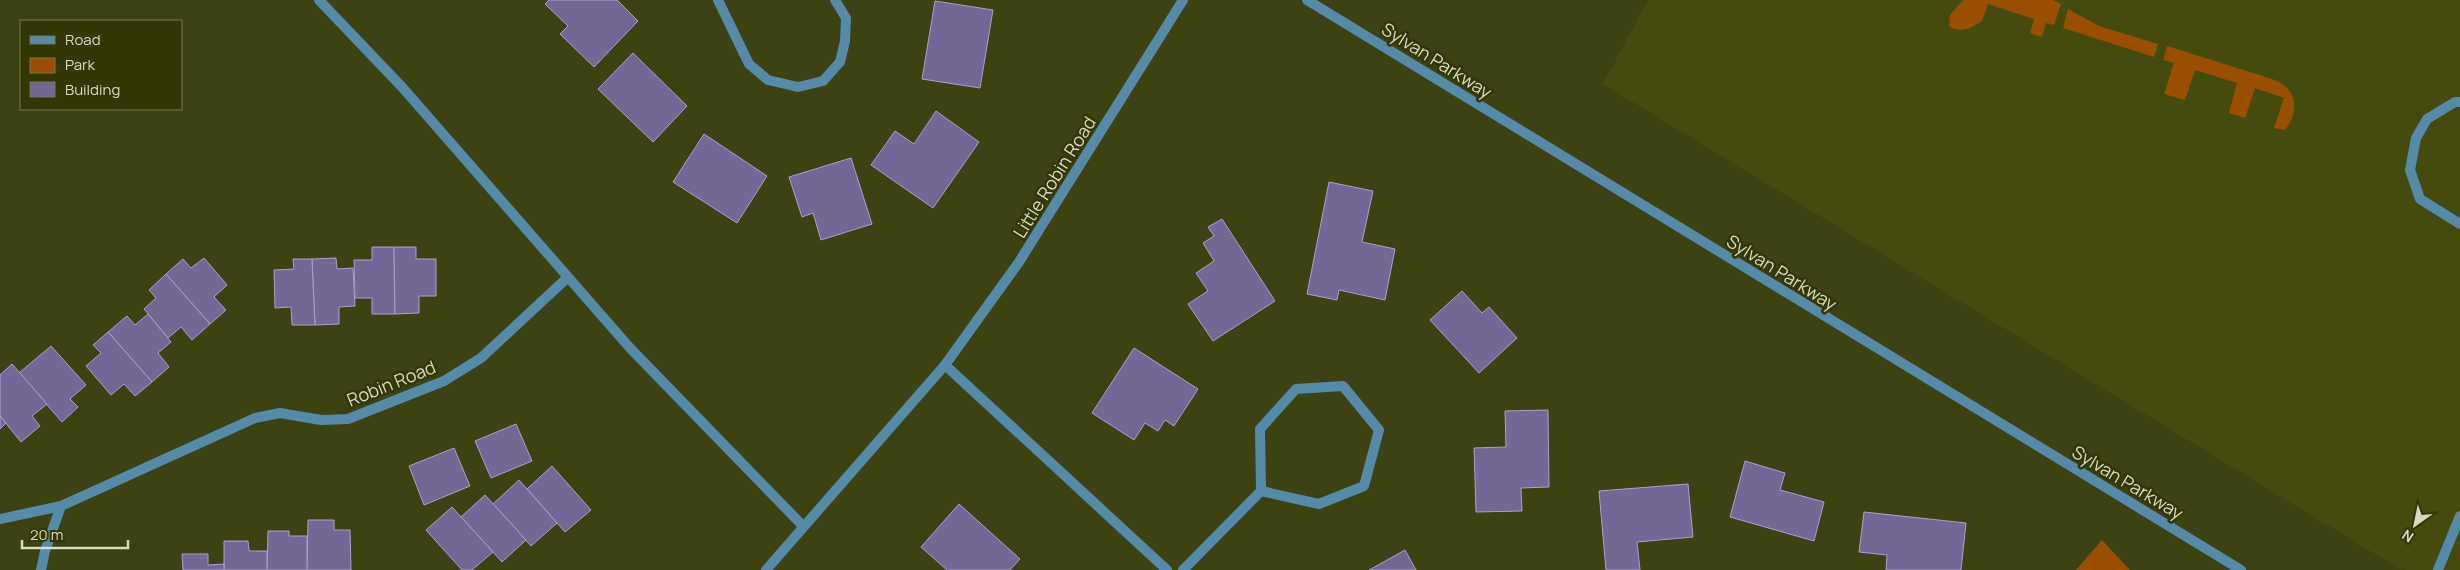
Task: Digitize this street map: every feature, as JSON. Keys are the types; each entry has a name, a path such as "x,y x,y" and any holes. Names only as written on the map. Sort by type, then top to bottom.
{"street":[{"path":"319,0 402,88 630,348 803,526"},
{"path":"718,0 749,64 768,80 798,87 823,81 840,62 846,41 846,18 835,0"},
{"name":"Little Robin Road","path":"766,570 944,365 1019,262 1183,0"},
{"name":"Sylvan Parkway","path":"1307,0 2241,570"},
{"path":"2460,102 2455,102 2427,119 2416,138 2410,170 2420,199 2460,224"},
{"name":"Robin Road","path":"0,520 61,506 255,418 280,412 321,420 348,419 444,381 481,358 567,278"},
{"path":"944,365 1167,570"},
{"path":"1183,570 1261,491 1260,429 1296,389 1343,386 1379,430 1364,486 1319,504 1261,491"},
{"path":"41,570 45,551 61,506"},
{"path":"2438,570 2460,516"}],"shaded area":[{"path":"1648,0 2460,0 2460,570 2408,570 2398,568 1603,84"}],"green space":[{"path":"1963,0 2053,0 2061,4 2054,25 2046,23 2042,37 2030,33 2034,19 1988,4 1982,21 1974,26 1958,30 1949,26 1950,15"},
{"path":"2068,9 2099,26 2158,44 2154,57 2063,28"},
{"path":"2167,46 2283,84 2293,97 2294,103 2291,120 2285,130 2274,128 2284,98 2255,88 2245,118 2229,113 2237,83 2195,70 2185,100 2164,94 2174,63 2163,60"},
{"path":"2102,540 2130,570 2076,570"}],"building":[{"path":"549,0 617,0 638,21 594,67 560,34 568,26 545,4"},
{"path":"935,1 993,10 980,88 922,79"},
{"path":"633,53 687,106 653,142 598,89"},
{"path":"936,111 979,142 933,208 871,165 895,131 914,144"},
{"path":"704,134 767,176 737,223 673,182"},
{"path":"851,158 872,224 821,240 813,213 802,217 789,177"},
{"path":"1329,182 1373,191 1362,242 1395,249 1385,300 1339,290 1337,300 1307,294"},
{"path":"1222,219 1275,301 1213,341 1188,304 1208,291 1196,273 1214,261 1203,243 1214,236 1208,227"},
{"path":"372,247 394,247 395,314 372,314 372,298 355,298 354,260 372,260"},
{"path":"394,247 416,247 416,259 436,259 436,296 419,296 419,313 395,314"},
{"path":"204,258 227,285 214,297 226,310 210,324 166,274 183,259 191,268"},
{"path":"336,258 337,269 353,268 355,306 339,307 339,324 315,325 312,259"},
{"path":"293,259 312,259 315,325 292,325 291,307 275,308 274,270 294,269"},
{"path":"166,274 210,324 192,340 181,327 168,338 144,309 156,298 149,290"},
{"path":"1462,291 1482,313 1489,307 1517,338 1479,373 1430,320"},
{"path":"148,314 171,342 158,353 169,367 152,382 108,332 127,316 135,325"},
{"path":"108,332 152,382 135,396 124,384 111,395 86,366 101,353 93,345"},
{"path":"51,346 86,385 70,399 78,407 62,422 19,373"},
{"path":"1134,348 1198,389 1174,426 1165,420 1158,431 1145,423 1134,440 1092,413"},
{"path":"12,364 47,404 32,416 40,426 21,442 0,416 0,375"},
{"path":"1548,410 1549,487 1521,488 1522,511 1476,512 1474,448 1506,447 1505,411"},
{"path":"0,416 6,423 0,429"},
{"path":"516,424 532,461 491,478 475,441"},
{"path":"454,448 470,486 424,505 409,466"},
{"path":"1745,461 1785,473 1780,490 1824,502 1814,541 1730,517"},
{"path":"552,466 591,510 565,532 527,489"},
{"path":"519,480 557,523 531,546 493,504"},
{"path":"1688,484 1693,537 1637,542 1640,570 1606,570 1599,491"},
{"path":"485,495 526,540 502,562 461,517"},
{"path":"959,504 1020,559 1010,570 947,570 921,547"},
{"path":"452,507 493,552 472,570 462,570 426,530"},
{"path":"1864,512 1966,523 1961,570 1886,570 1887,555 1859,552"},
{"path":"308,520 334,520 334,530 350,530 351,570 307,570"},
{"path":"268,531 289,531 289,536 307,536 307,570 267,570"},
{"path":"224,541 248,541 249,551 267,551 267,570 224,570"},
{"path":"1405,550 1416,570 1369,570 1371,569"},
{"path":"182,554 208,554 208,565 224,564 224,570 183,570"}]}
